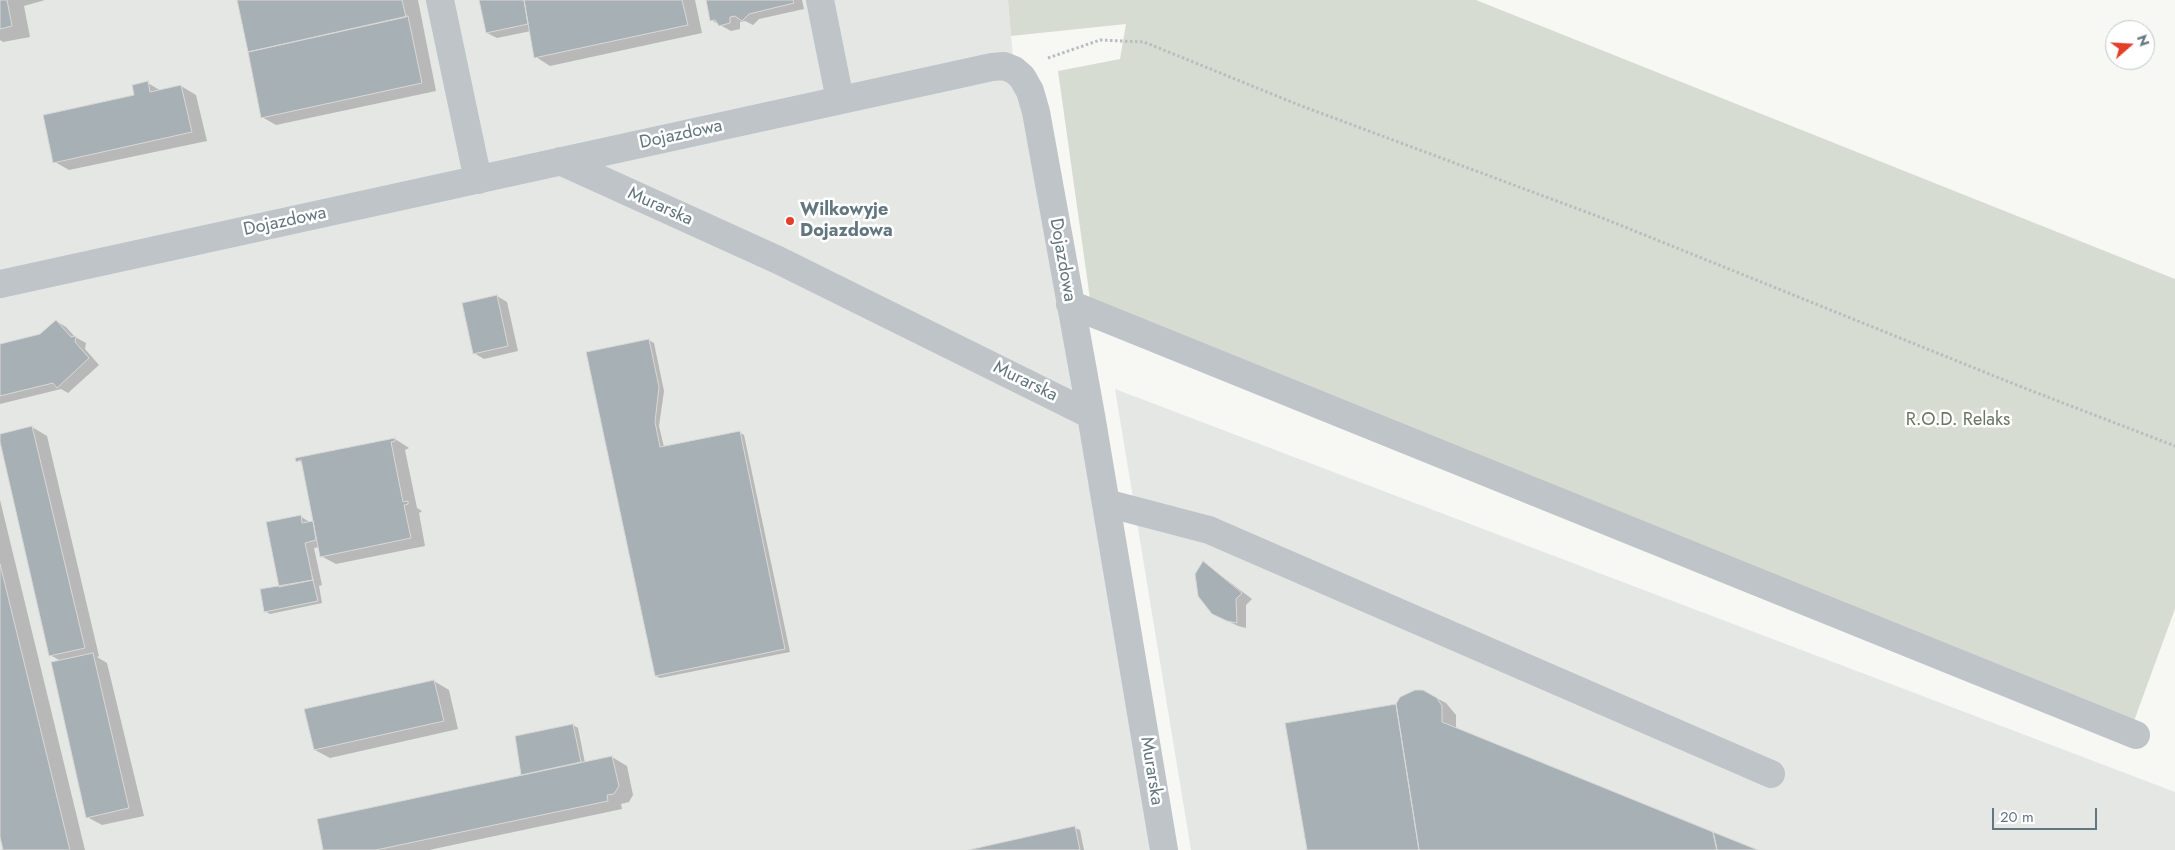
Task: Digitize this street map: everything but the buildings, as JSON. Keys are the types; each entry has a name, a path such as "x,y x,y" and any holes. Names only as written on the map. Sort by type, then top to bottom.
{"street":[{"path":"440,0 478,180"},
{"path":"820,0 840,100"},
{"name":"Dojazdowa","path":"0,284 840,100 1004,66 1014,70 1022,77 1030,91 1036,112 1090,414"},
{"name":"Murarska","path":"560,162 778,260 1090,414 1164,850"},
{"path":"1070,304 2136,735"},
{"path":"1106,504 1210,530 1771,774"}],"path":[{"path":"1014,70 1100,40 1144,42 1299,105 1614,222 2010,382 2175,446"}],"shaded area":[{"path":"0,0 1008,0 1014,70 1166,850 0,850"},
{"path":"1115,389 2175,792 2175,850 1191,850"}],"green space":[{"name":"R.O.D. Relaks","path":"1008,0 1476,0 2175,279 2175,609 2134,721 1090,299 1058,71 1120,59 1126,24 1011,36"}],"place":[{"name":"Wilkowyje Dojazdowa","path":"790,221"}]}
